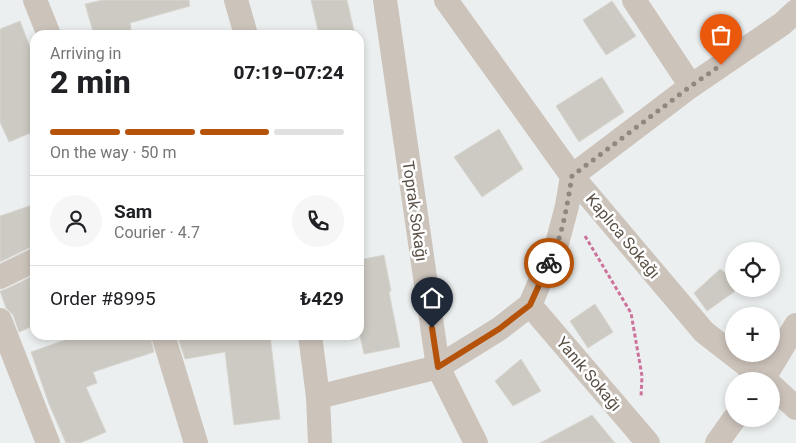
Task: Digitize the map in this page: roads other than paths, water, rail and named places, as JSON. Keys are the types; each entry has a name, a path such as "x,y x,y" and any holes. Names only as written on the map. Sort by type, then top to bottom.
{"street":[{"path":"35,0 47,30"},
{"path":"236,0 245,30"},
{"name":"Toprak Sokağı","path":"385,0 438,367 476,443"},
{"name":"Kaplıca Sokağı","path":"446,0 572,176 704,332 754,372"},
{"path":"634,0 691,86"},
{"path":"318,397 438,367 499,329 530,305 555,251 567,206 572,176 691,86 782,24 796,11"},
{"path":"0,277 30,262"},
{"name":"Yanık Sokağı","path":"530,305 644,439"},
{"path":"0,320 40,440"},
{"path":"771,372 796,326"},
{"path":"165,340 196,443"},
{"path":"311,340 318,397 320,443"},
{"name":"Kaplıca Sokağı","path":"780,394 796,408"},
{"path":"717,443 728,427"}]}
